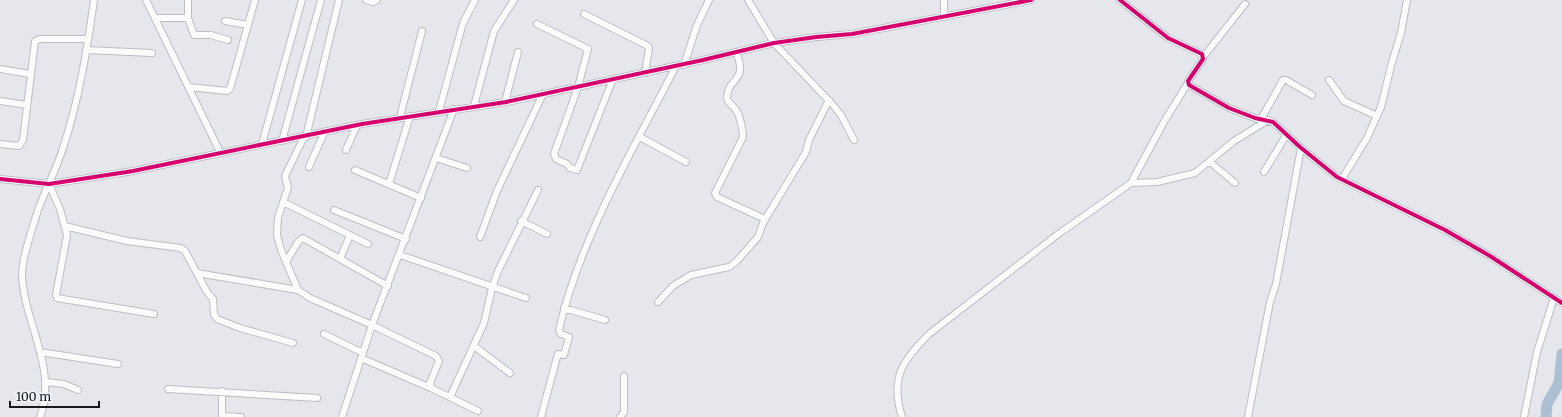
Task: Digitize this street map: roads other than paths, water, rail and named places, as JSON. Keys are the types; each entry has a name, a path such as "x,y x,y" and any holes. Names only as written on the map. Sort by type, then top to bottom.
{"street":[{"path":"40,417 46,395 46,382 40,352 27,305 22,268 40,204 63,149 74,111 81,84 94,0"},
{"path":"146,0 220,152"},
{"path":"188,0 188,18 194,35 211,35 228,40"},
{"path":"188,87 229,91 255,0"},
{"path":"262,144 302,0"},
{"path":"282,141 321,0"},
{"path":"298,290 286,262 277,235 278,217 288,184 285,176 305,137 339,0"},
{"path":"366,0 373,2 377,0"},
{"path":"439,111 463,23 475,0"},
{"path":"474,106 494,31 514,0"},
{"path":"703,0 704,10"},
{"path":"684,65 692,38 709,0"},
{"path":"748,0 774,43 829,100 841,115 854,140"},
{"path":"944,0 944,17"},
{"path":"0,179 49,184 160,167 220,152 305,137 357,125 400,117 505,102 684,65 774,43 852,34 1031,0"},
{"path":"1120,0 1128,2 1168,38 1204,56"},
{"path":"1342,180 1367,138 1377,116 1401,33 1406,1"},
{"path":"902,417 897,398 898,383 900,374 908,357 929,334 1057,236 1131,183 1165,120 1204,56 1245,4"},
{"path":"584,14 648,46 649,49 645,73"},
{"path":"155,18 188,18"},
{"path":"226,21 248,25"},
{"path":"537,24 588,49 578,87 554,154 556,159 567,164 569,168 576,171 613,79"},
{"path":"400,117 422,30"},
{"path":"0,144 15,147 22,143 34,41 40,39 88,39"},
{"path":"86,50 152,53"},
{"path":"505,102 518,52"},
{"path":"736,52 741,64 740,71 728,92 727,99 729,104 736,110 743,137 715,193 717,197 765,219"},
{"path":"542,417 558,354 564,355 569,339 567,336 559,332 564,308 585,245 676,66"},
{"path":"0,69 30,74"},
{"path":"1131,183 1157,182 1190,175 1210,162 1234,141 1265,120 1283,80 1312,95"},
{"path":"1329,80 1344,101 1377,116"},
{"path":"1188,83 1229,108 1273,122 1288,134 1301,148 1342,180 1448,232 1490,256 1562,303"},
{"path":"480,237 497,191 543,94"},
{"path":"658,302 673,286 690,275 732,266 758,237 765,219 806,152 829,100"},
{"path":"0,101 27,105"},
{"path":"342,417 372,325 400,255 454,109"},
{"path":"389,184 410,116"},
{"path":"346,150 357,125"},
{"path":"309,167 324,133"},
{"path":"1264,172 1288,134"},
{"path":"640,137 686,162"},
{"path":"1248,417 1270,302 1276,284 1301,148"},
{"path":"436,158 467,168"},
{"path":"1210,162 1235,183"},
{"path":"355,170 421,198"},
{"path":"49,184 67,235 56,293 57,298 154,314"},
{"path":"450,397 487,314 492,288 521,222 538,190"},
{"path":"283,202 368,244"},
{"path":"334,210 406,239"},
{"path":"521,222 547,234"},
{"path":"65,226 127,241 181,248 185,251 207,292 213,299 214,314 217,319 240,328 293,343"},
{"path":"340,259 350,234"},
{"path":"286,262 302,238 388,286"},
{"path":"400,255 492,288 526,298"},
{"path":"197,273 298,290 310,298 372,325 436,356 438,361 430,383 431,388"},
{"path":"1524,417 1537,352 1554,298"},
{"path":"564,308 605,320"},
{"path":"324,334 362,355 478,411"},
{"path":"474,346 510,372"},
{"path":"40,352 118,364"},
{"path":"620,417 624,412 624,376"},
{"path":"46,382 64,384 78,390"},
{"path":"168,389 222,391 317,398"},
{"path":"222,391 222,416 241,417"}],"waterway":[{"path":"1546,417 1547,404 1559,383 1562,354"}]}
